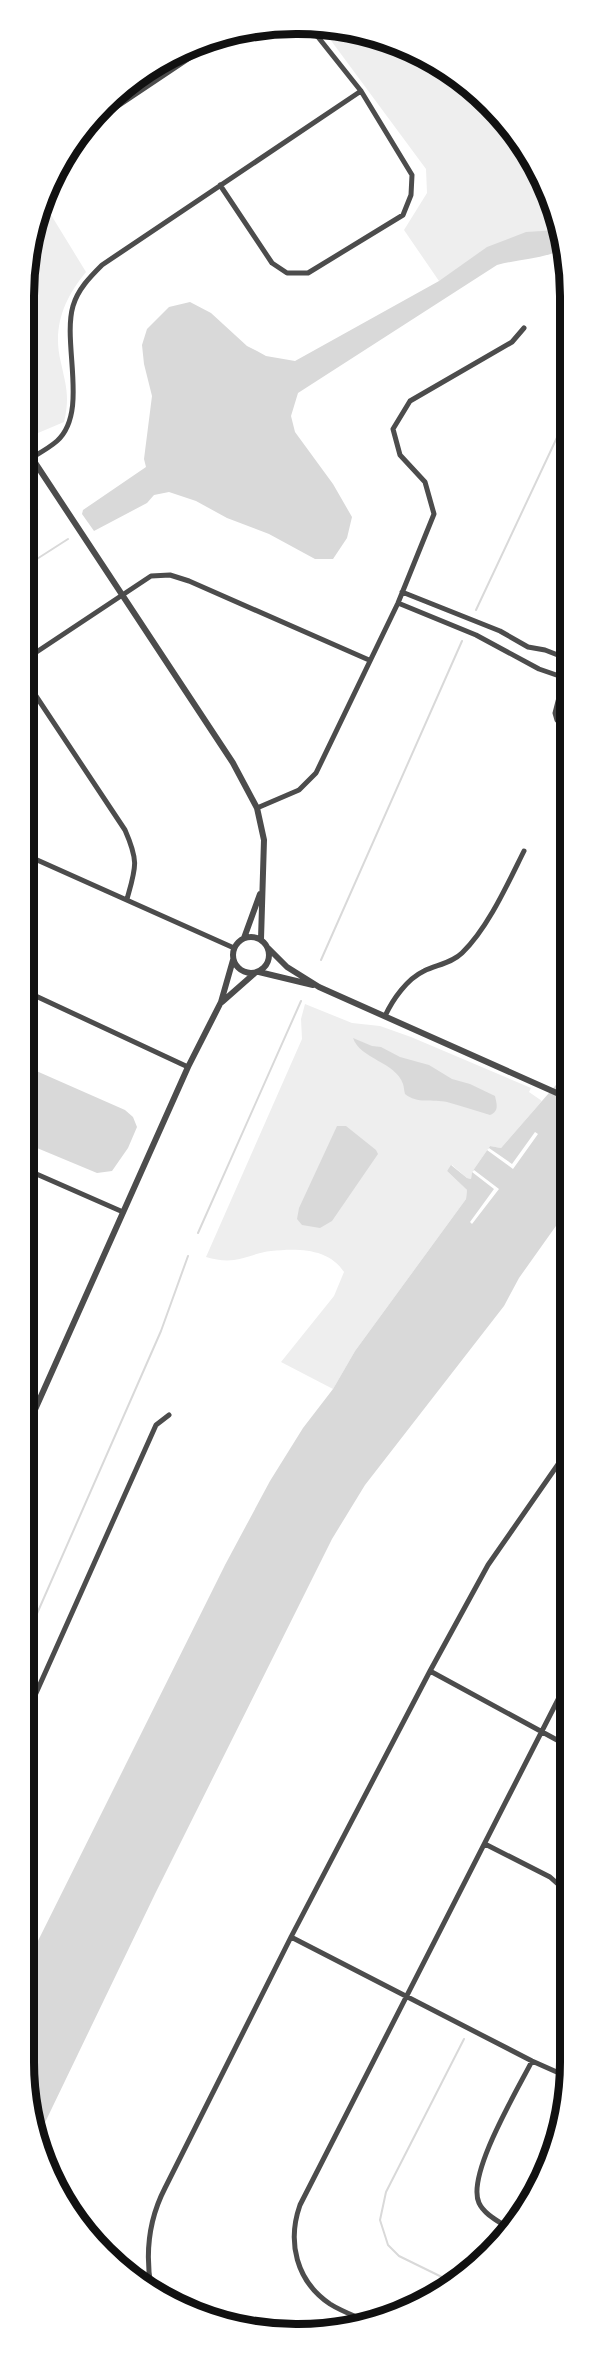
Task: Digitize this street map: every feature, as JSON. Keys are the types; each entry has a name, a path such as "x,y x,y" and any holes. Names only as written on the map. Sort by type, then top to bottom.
{"street":[{"path":"220,185 272,263 287,273 308,273 403,215 411,195 412,175 361,91 315,35"},
{"path":"113,109 192,57"},
{"path":"34,456 58,440 68,425 72,410 70,328 73,306 85,281 102,265 361,91"},
{"path":"256,808 299,790 316,773 398,603 434,514 425,482 400,455 393,429 410,401 512,342 524,328"},
{"path":"34,466 122,594 233,764 256,808 264,840 261,939"},
{"path":"34,654 152,576 170,575 189,581 369,660"},
{"path":"402,592 500,631 528,647 545,650 560,657"},
{"path":"398,603 476,634 539,669 560,676"},
{"path":"438,619 442,608"},
{"path":"34,693 126,830 136,855 136,869 127,899"},
{"path":"560,697 555,713 560,723"},
{"path":"385,1016 390,1006 411,980 422,972 459,956 474,941 524,851"},
{"path":"34,858 234,948"},
{"path":"34,1412 188,1067 221,1002 233,960 234,948 244,938 262,890"},
{"path":"244,938 249,936 261,939 287,967 319,987 560,1094"},
{"path":"221,1002 263,969 269,960 269,949"},
{"path":"233,960 239,969 319,987"},
{"path":"34,995 188,1067"},
{"path":"34,1173 123,1212"},
{"path":"34,1698 156,1425 169,1414"},
{"path":"150,2278 148,2262 150,2231 159,2201 291,1937 488,1565 560,1462"},
{"path":"430,1671 560,1742"},
{"path":"357,2316 327,2302 308,2283 299,2266 295,2253 294,2227 300,2205 560,1696"},
{"path":"485,1844 550,1878 560,1886"},
{"path":"291,1937 532,2061 559,2072"},
{"path":"502,2224 490,2217 478,2203 477,2178 483,2158 532,2061"}],"shaded area":[{"path":"328,37 365,43 397,54 443,79 483,111 505,137 524,166 540,197 553,238 439,281 404,230 427,193 426,169"},
{"path":"49,211 86,272 66,303 59,326 59,350 67,398 64,422 38,433 34,431 34,297 37,263"},
{"path":"551,230 555,252 497,265 298,393 291,416 295,432 333,484 352,517 347,538 333,559 315,559 269,534 227,518 196,501 169,492 154,495 147,503 94,531 82,514 83,510 146,467 144,459 152,396 142,345 147,329 169,307 190,302 211,313 247,346 266,356 295,361 439,281 487,247 526,232"},
{"path":"305,1004 352,1023 380,1026 411,1037 531,1088 529,1092 542,1101 501,1148 490,1146 472,1172 471,1179 452,1165 447,1171 467,1190 466,1199 355,1351 333,1389 281,1362 334,1296 344,1272 338,1264 321,1254 302,1250 266,1252 231,1260 206,1257 302,1039 301,1019"},
{"path":"353,1038 372,1046 381,1047 400,1057 429,1065 452,1079 470,1084 495,1096 496,1110 490,1115 447,1102 410,1097 405,1094 403,1084 393,1070 363,1051"},
{"path":"34,1070 125,1110 133,1117 137,1127 128,1148 112,1171 97,1173 34,1147"},
{"path":"560,1080 560,1220 519,1278 504,1306 365,1485 332,1539 155,1894 43,2127 34,2061 34,1949 225,1565 270,1481 303,1428 333,1389 355,1351 466,1199 467,1190 447,1171 451,1165 471,1179 472,1172 490,1146 501,1148"},
{"path":"337,1126 346,1126 378,1154 332,1221 320,1228 302,1225 297,1219 299,1208"}],"pier":[{"path":"535,1132 538,1134 513,1169 487,1150 489,1148 512,1164"},
{"path":"474,1170 499,1189 472,1224 470,1222 494,1189 472,1172"}],"waterway":[{"path":"476,610 560,431"},
{"path":"34,561 68,539"},
{"path":"321,960 462,641"},
{"path":"198,1233 301,1001"},
{"path":"34,1620 161,1331 188,1256"},
{"path":"444,2278 399,2256 388,2245 380,2220 386,2192 464,2039"}]}
